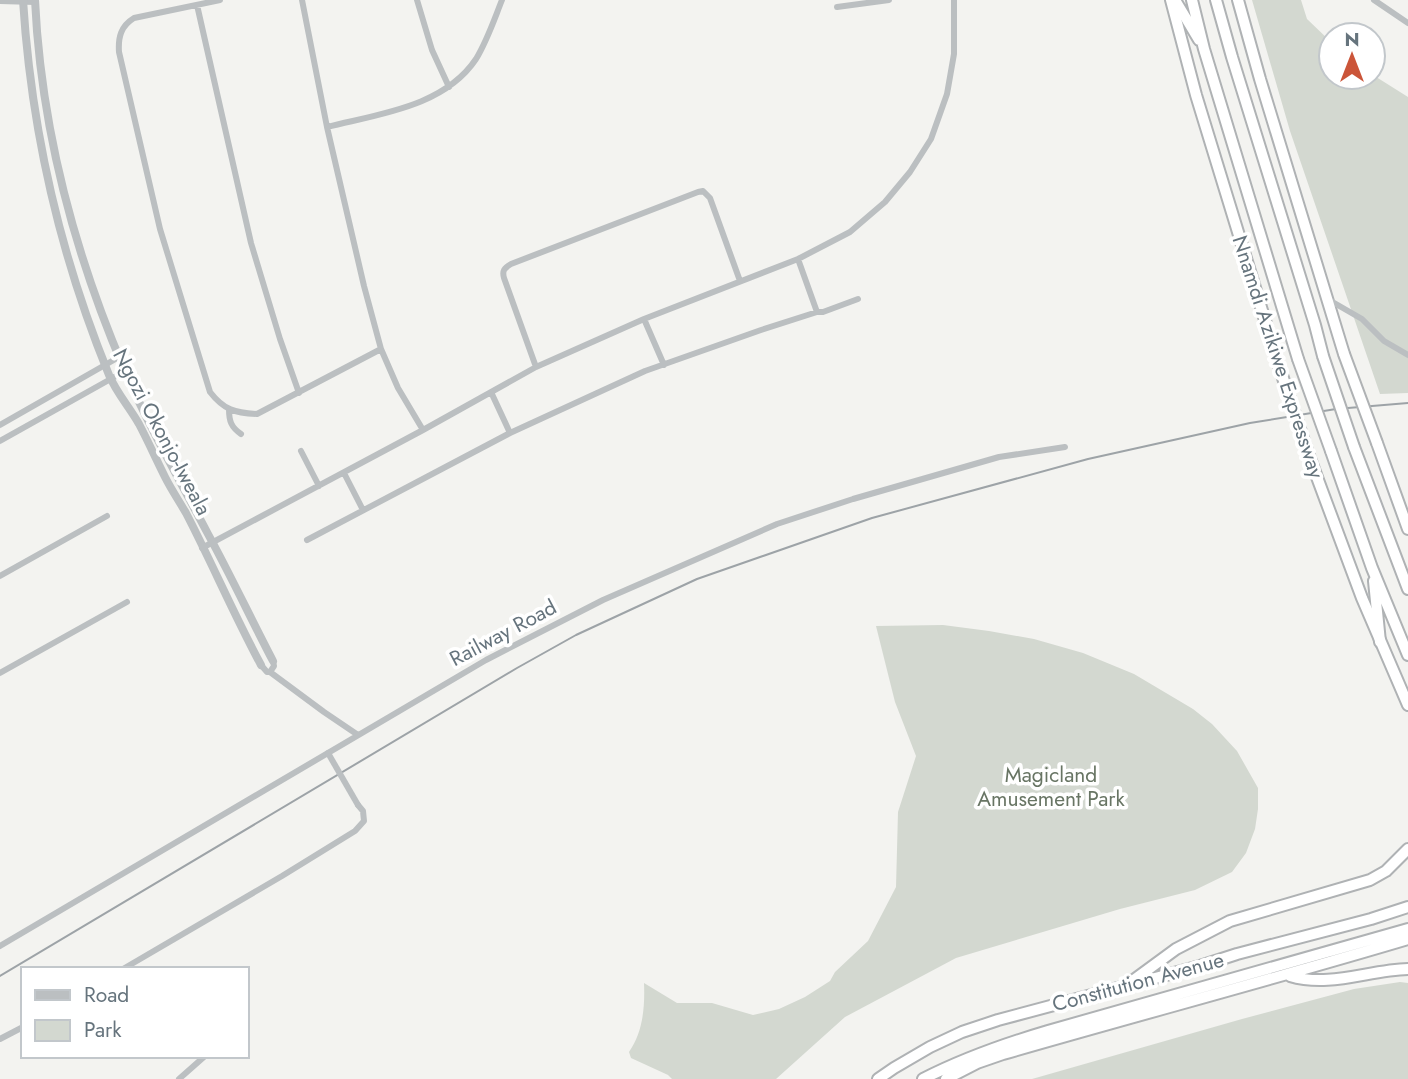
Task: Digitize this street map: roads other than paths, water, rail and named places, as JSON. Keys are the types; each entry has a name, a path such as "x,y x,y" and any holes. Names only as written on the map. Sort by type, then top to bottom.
{"highway":[{"path":"1173,0 1204,49"},
{"name":"Nnamdi Azikiwe Expressway","path":"1173,0 1196,95 1279,366 1341,544 1408,705"},
{"name":"Nnamdi Azikiwe Expressway","path":"1192,0 1204,49 1298,359 1373,568 1408,654"},
{"name":"Nnamdi Azikiwe Expressway","path":"1216,0 1323,356 1408,589"},
{"path":"1238,0 1344,354 1408,529"},
{"path":"1373,568 1380,642"},
{"path":"1126,986 1176,949 1230,922 1370,880 1386,871 1408,849"},
{"name":"Constitution Avenue","path":"878,1079 930,1047 962,1032 998,1020 1200,967 1237,954 1408,907"},
{"name":"Constitution Avenue","path":"923,1079 992,1048 1247,980 1274,966 1408,929"},
{"path":"946,1079 977,1063 1003,1054 1247,980 1283,976 1408,939"},
{"path":"1283,976 1324,981 1408,969"}],"street":[{"path":"220,0 134,18 124,26 120,35 119,52 160,229 210,392 216,401 236,413 257,414 381,349"},
{"path":"302,0 327,127 381,349 398,388 423,430"},
{"path":"418,0 432,50 449,86"},
{"path":"327,127 398,109 435,96 449,86 474,61 502,0"},
{"path":"837,7 889,0"},
{"path":"202,548 536,367 644,319 798,259 850,232 885,202 910,172 931,139 947,94 954,54 954,0"},
{"path":"1374,0 1408,23"},
{"path":"0,1 35,1"},
{"name":"Ngozi Okonjo-Iweala","path":"23,1 29,78 50,189 68,259 86,313 110,379 138,424 261,665"},
{"name":"Ngozi Okonjo-Iweala","path":"35,1 43,87 55,154 67,207 100,310 147,419 273,661"},
{"path":"197,5 251,243 299,393"},
{"path":"536,367 504,278 505,268 511,264 703,191 710,198 740,281"},
{"path":"798,259 817,312"},
{"path":"307,540 510,433 645,371 858,299"},
{"path":"1327,299 1362,319 1384,341 1408,355"},
{"path":"644,319 664,365"},
{"path":"0,425 119,357"},
{"path":"0,441 125,371"},
{"path":"491,392 510,433"},
{"path":"229,409 229,420 241,434"},
{"name":"Railway Road","path":"0,946 486,660 603,600 777,524 987,460 1065,447"},
{"path":"300,451 319,486"},
{"path":"344,473 363,510"},
{"path":"0,576 107,516"},
{"path":"0,673 127,602"},
{"path":"270,672 274,666 273,661"},
{"path":"261,665 267,672 358,735"},
{"path":"126,967 355,831 364,821 363,811 328,753"},
{"path":"0,1039 21,1028"},
{"path":"179,1079 203,1058"}],"tram line":[{"path":"0,976 517,668 576,635 697,579 872,518 1088,459 1250,423 1336,409 1408,403"}],"park label":[{"name":"Magicland Amusement Park","path":"1051,787"}]}
